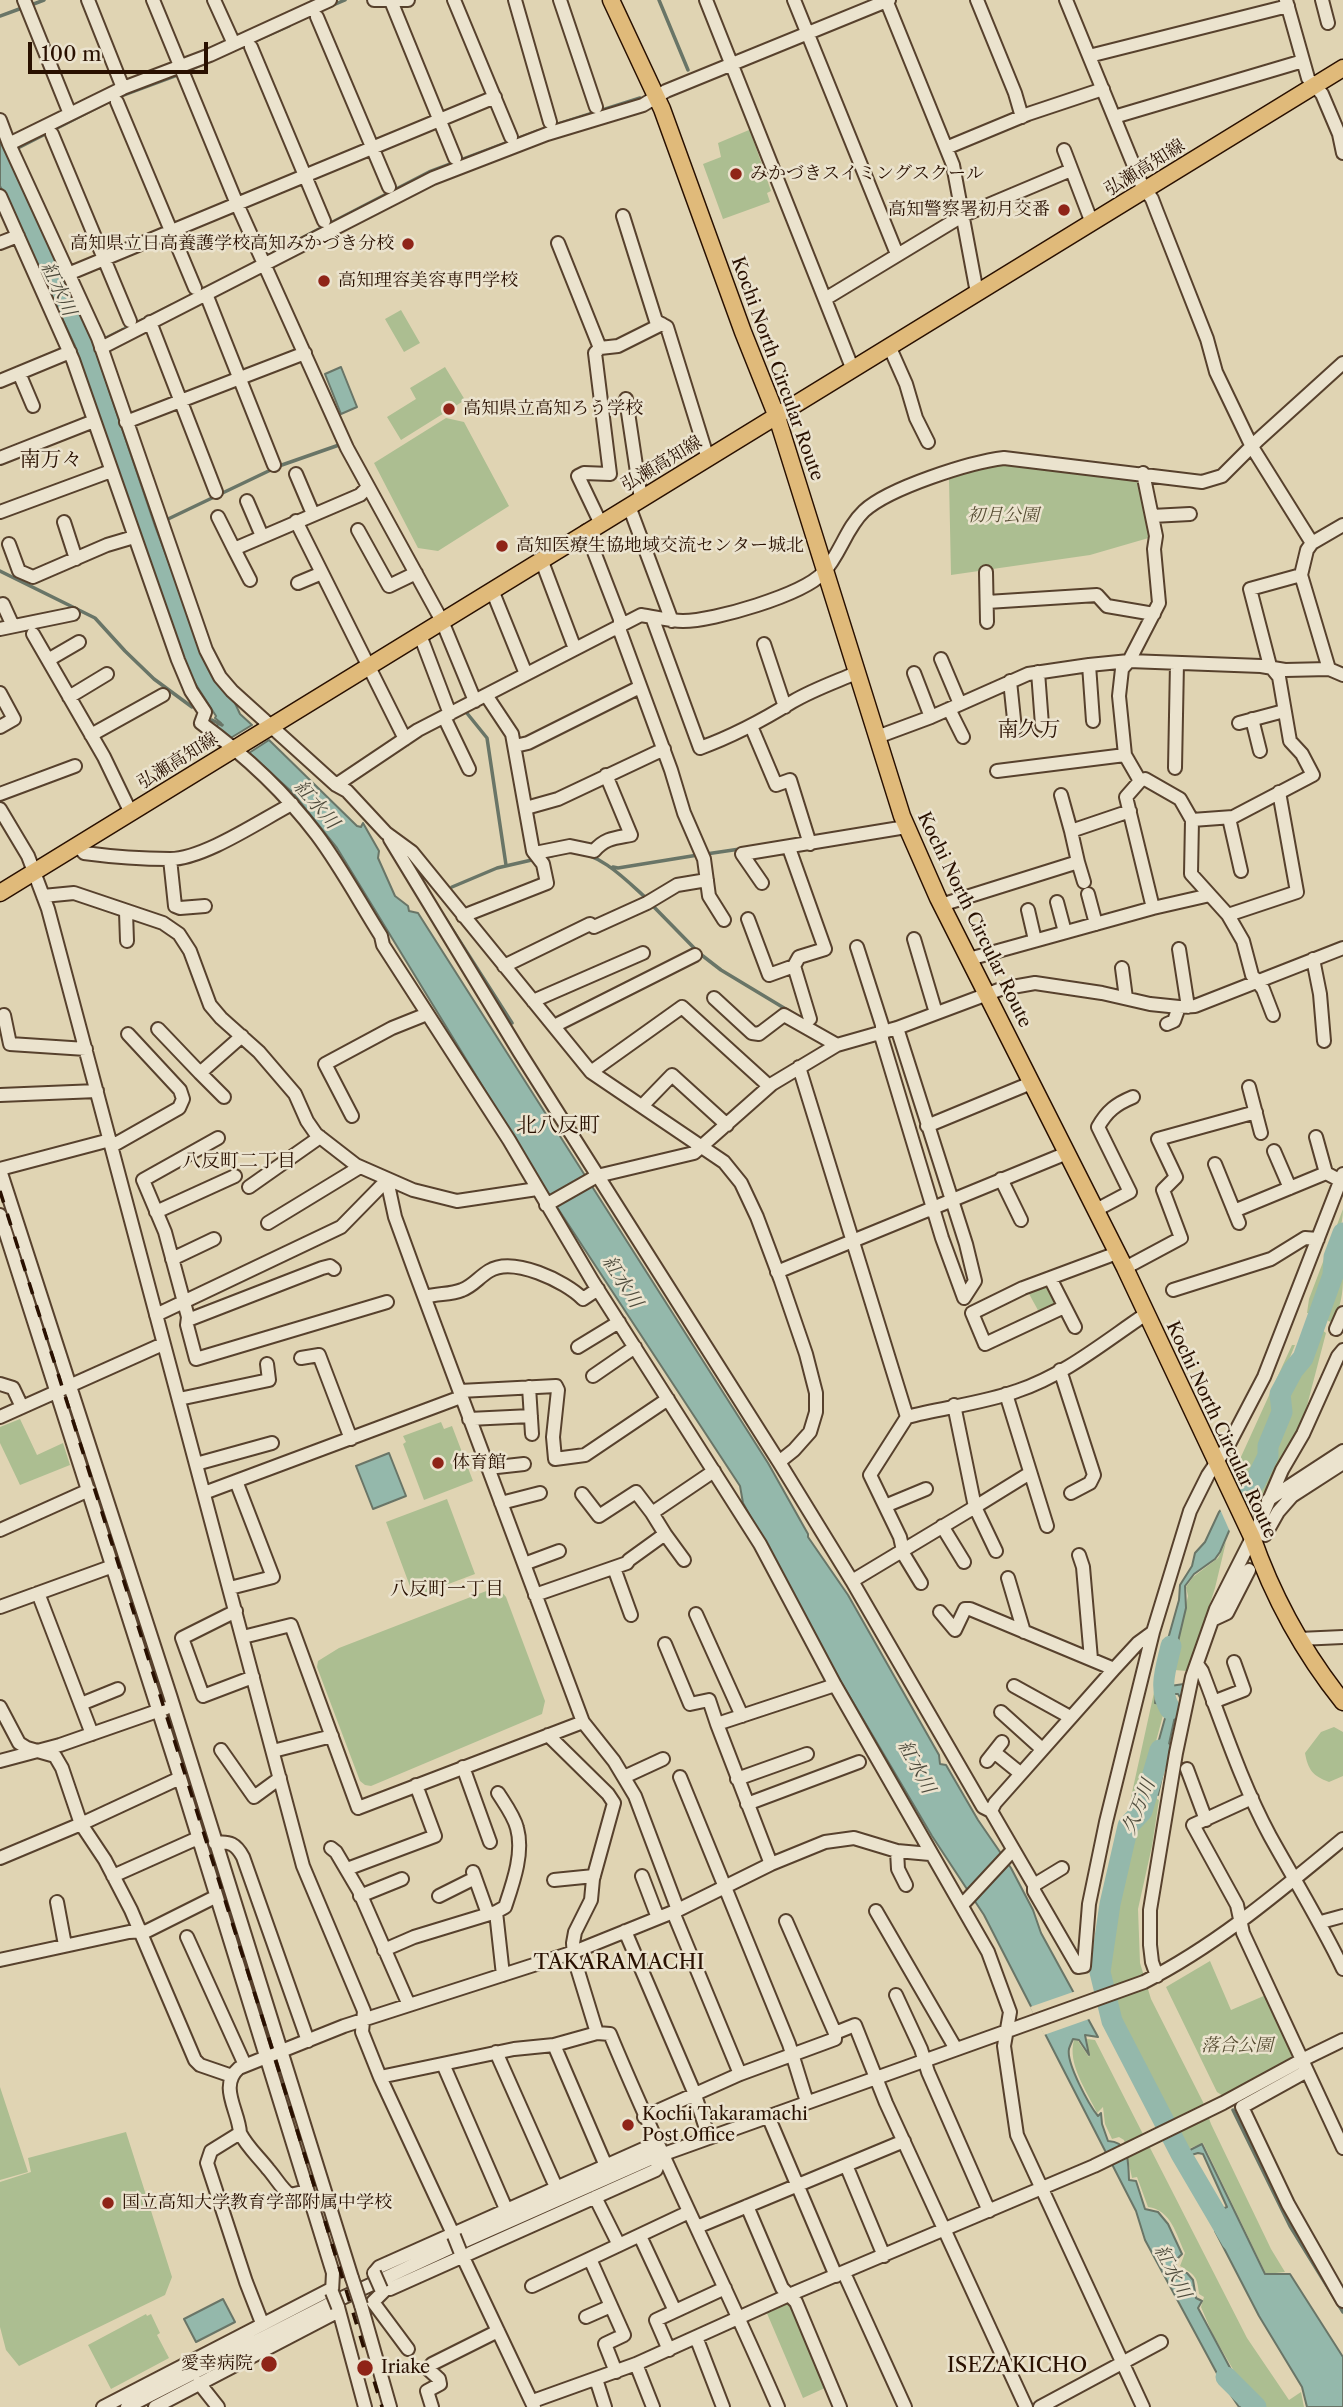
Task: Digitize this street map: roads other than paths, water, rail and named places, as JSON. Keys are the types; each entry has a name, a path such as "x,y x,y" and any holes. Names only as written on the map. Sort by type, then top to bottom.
{"main road":[{"name":"Kochi North Circular Route","path":"611,0 656,97 777,417 906,827 941,905 1125,1268 1218,1466 1254,1533 1262,1566 1298,1639 1326,1682 1343,1702"},
{"name":"弘瀬高知線","path":"0,893 1343,68"}],"street":[{"path":"24,0 70,114"},
{"path":"88,0 123,88"},
{"path":"153,0 237,204 347,448 442,621 480,698 506,723 512,734 526,808 547,883 463,916"},
{"path":"214,0 234,44"},
{"path":"374,0 408,0"},
{"path":"454,0 511,136"},
{"path":"515,0 551,122"},
{"path":"560,0 596,107"},
{"path":"706,0 853,370"},
{"path":"794,0 897,254"},
{"path":"101,348 200,291 433,178 547,134 643,105 732,64 887,0 953,165 977,293"},
{"path":"977,0 1022,117"},
{"path":"1066,0 1114,117 1152,199 1191,297 1216,372 1252,447 1312,544"},
{"path":"1322,0 1328,23"},
{"path":"391,1 455,158"},
{"path":"1090,56 1287,3 1308,78 1321,92 1327,104 1343,153"},
{"path":"9,144 123,88 183,70 321,5 389,187"},
{"path":"251,47 324,221"},
{"path":"1114,117 1303,61"},
{"path":"946,148 1022,117 1103,89"},
{"path":"68,274 495,97"},
{"path":"117,102 171,231 240,379 274,465"},
{"path":"0,120 101,348 211,661 232,691 268,727 336,785 347,791 386,833 412,852 591,1072 643,1105 698,1149 724,1162 741,1183 777,1272 806,1354 816,1393 816,1412 810,1432 779,1462"},
{"path":"52,134 130,321"},
{"path":"1064,150 1092,223"},
{"path":"825,299 962,216 1071,170"},
{"path":"1,202 70,352 178,660 191,691 205,712 201,723 238,747 292,804 319,838 537,1189 549,1203 598,1289 760,1544 930,1854 966,1900 1010,2012 1009,2030 1004,2046 1017,2135 1143,2407"},
{"path":"623,216 656,321 667,327 708,459"},
{"path":"0,243 18,236"},
{"path":"558,243 600,348"},
{"path":"150,322 216,492"},
{"path":"662,324 618,346 600,348 595,353 610,474 578,475 640,687 664,749 684,813 702,854 709,896 724,920"},
{"path":"890,348 906,384 916,418 928,442"},
{"path":"0,381 70,352"},
{"path":"126,422 305,353"},
{"path":"336,785 405,739 447,715 641,615 672,621 726,616 810,585 825,571 856,520 877,501 903,489 990,460 1012,458 1202,482 1222,476 1343,363"},
{"path":"19,373 33,406"},
{"path":"626,399 635,503 672,621"},
{"path":"0,458 94,421"},
{"path":"0,512 111,471"},
{"path":"296,474 313,514"},
{"path":"1140,781 1125,755 1119,696 1122,669 1129,661 1159,603 1154,549 1156,536 1143,474"},
{"path":"234,549 360,495 368,486"},
{"path":"247,501 262,536"},
{"path":"1152,516 1190,513"},
{"path":"218,517 250,580"},
{"path":"296,521 405,739"},
{"path":"64,522 75,558"},
{"path":"1329,669 1301,575 1307,550 1312,544 1343,525"},
{"path":"358,530 389,586 416,573"},
{"path":"9,544 19,571 33,577 75,558 134,537"},
{"path":"541,559 575,649"},
{"path":"986,572 987,622"},
{"path":"298,583 323,573"},
{"path":"1192,820 1229,818 1313,775 1302,754 1290,741 1279,677 1270,666 1250,589 1301,575"},
{"path":"492,590 526,674"},
{"path":"987,602 1097,595 1107,606 1154,614"},
{"path":"3,604 13,626"},
{"path":"0,629 73,614"},
{"path":"652,617 700,748 724,740 856,673"},
{"path":"33,634 92,735 131,813"},
{"path":"420,635 447,715 469,769"},
{"path":"48,660 79,642"},
{"path":"764,644 785,707"},
{"path":"941,659 963,737"},
{"path":"877,737 931,717 1010,681 1038,672 1089,665 1129,661 1270,666 1285,670 1329,669 1343,675"},
{"path":"1175,768 1177,663"},
{"path":"1089,665 1093,721"},
{"path":"1038,672 1042,726"},
{"path":"914,673 931,717"},
{"path":"69,696 107,674"},
{"path":"1010,681 1015,729"},
{"path":"515,747 640,687"},
{"path":"0,693 14,719 0,727"},
{"path":"92,735 163,695"},
{"path":"1260,751 1245,721 1284,711"},
{"path":"751,726 776,785 790,780 810,844"},
{"path":"526,808 558,799 664,749"},
{"path":"998,771 1125,755"},
{"path":"0,794 75,766"},
{"path":"538,857 570,846 594,851 610,838 631,835 606,775"},
{"path":"1153,908 1126,794 1146,779 1180,799 1192,820 1191,874 1227,915 1242,941 1252,975 1273,1015"},
{"path":"1227,915 1297,892 1279,792"},
{"path":"1061,795 1096,924"},
{"path":"78,845 84,853 145,861 170,859 206,850 292,804"},
{"path":"0,809 28,856 43,896 303,1866 364,2011 362,2032 380,2077 534,2404 669,2350 789,2295 1043,2188 1214,2106 1305,2066"},
{"path":"1071,831 1130,811"},
{"path":"1229,818 1241,871"},
{"path":"762,883 742,854 906,827"},
{"path":"386,833 595,1177 779,1462 852,1581 983,1807 991,1811 1010,1853 1034,1885 1034,1891 1077,1967 1084,1966 1093,1883 1132,1714 1153,1632 1190,1511 1218,1466 1264,1377 1342,1177 1326,1173 1290,1188 1236,1217 1214,1164"},
{"path":"748,919 769,975 794,966 799,957 825,948 789,848"},
{"path":"170,859 175,906 205,906"},
{"path":"941,905 1078,862"},
{"path":"504,966 590,925 594,927 637,908 677,885 707,880"},
{"path":"43,896 74,893 163,923 182,937 210,1005 260,1052 295,1094 307,1121 320,1137 360,1167 413,1190 457,1201 537,1189"},
{"path":"969,959 1210,895"},
{"path":"1057,902 1065,932"},
{"path":"1028,910 1035,940"},
{"path":"126,912 127,941"},
{"path":"914,939 936,1013"},
{"path":"858,947 882,1040 942,1238 964,1298 975,1281 966,1244 897,1028"},
{"path":"1167,1024 1174,1021 1184,1007 1179,948"},
{"path":"549,1203 595,1177 698,1149 769,1086 837,1045 897,1028 987,994 1020,984 1035,984 1184,1007 1258,982 1343,948"},
{"path":"533,1001 643,953"},
{"path":"554,1026 695,955"},
{"path":"1313,959 1320,994 1324,1041"},
{"path":"794,966 810,1019"},
{"path":"1122,968 1126,998"},
{"path":"714,998 752,1033 763,1039 784,1015 837,1045"},
{"path":"591,1072 682,1007 769,1086"},
{"path":"7,1014 10,1044 86,1049"},
{"path":"352,1116 325,1064 392,1028 427,1014"},
{"path":"158,1029 224,1097"},
{"path":"128,1034 180,1090 183,1099 179,1108 111,1143 0,1169 173,1706 361,2305 390,2407"},
{"path":"200,1073 242,1036"},
{"path":"799,1067 907,1417"},
{"path":"643,1105 672,1075 727,1125"},
{"path":"927,1126 1031,1083"},
{"path":"1249,1087 1261,1133"},
{"path":"0,1095 97,1091"},
{"path":"1096,1210 1130,1192 1098,1127 1105,1115 1118,1103 1133,1097"},
{"path":"1125,1268 1181,1238 1163,1189 1176,1177 1158,1139 1256,1112"},
{"path":"249,1187 320,1137"},
{"path":"1316,1137 1326,1173"},
{"path":"218,1138 143,1180 165,1232 196,1359 387,1302"},
{"path":"1274,1151 1290,1188"},
{"path":"777,1272 1067,1153"},
{"path":"268,1223 360,1167"},
{"path":"156,1212 235,1176"},
{"path":"1001,1179 1021,1220"},
{"path":"387,1180 395,1217 583,1722 614,1761 635,1796 675,1911 740,2074"},
{"path":"156,1315 341,1227 387,1180"},
{"path":"0,1215 180,1778 333,2273 332,2291 365,2407"},
{"path":"1173,1290 1271,1259 1305,1238 1318,1239"},
{"path":"172,1259 214,1239"},
{"path":"1065,1307 985,1344 972,1313 1023,1288 1117,1252"},
{"path":"188,1320 322,1268 330,1266 334,1269"},
{"path":"425,1297 462,1290 490,1270 502,1267 513,1267 553,1277 572,1288 583,1299 598,1289"},
{"path":"1050,1278 1075,1327"},
{"path":"1337,1329 1343,1313"},
{"path":"921,1583 902,1549 900,1537 870,1475 907,1417 1006,1394 1048,1378 1084,1358 1146,1314"},
{"path":"578,1347 619,1322"},
{"path":"0,1417 163,1344"},
{"path":"593,1376 635,1348"},
{"path":"1156,1976 1151,1953 1150,1910 1176,1753 1192,1677 1212,1620 1343,1350"},
{"path":"301,1359 319,1355 351,1438"},
{"path":"178,1399 269,1380 267,1364"},
{"path":"1060,1370 1094,1475 1090,1483 1071,1493"},
{"path":"0,1384 13,1388 22,1406"},
{"path":"204,1493 460,1394 556,1386 558,1390 552,1437 555,1460 585,1455 668,1399"},
{"path":"529,1387 532,1434"},
{"path":"1006,1394 1046,1526"},
{"path":"954,1405 975,1507 996,1551"},
{"path":"470,1419 531,1416"},
{"path":"196,1464 272,1443"},
{"path":"1268,1500 1343,1451"},
{"path":"1254,1533 1293,1496 1343,1463"},
{"path":"488,1468 524,1464"},
{"path":"652,1513 714,1471"},
{"path":"852,1581 1030,1473"},
{"path":"230,1588 274,1577 236,1482"},
{"path":"885,1506 926,1489"},
{"path":"0,1530 89,1490"},
{"path":"582,1494 602,1521 636,1492 684,1560"},
{"path":"501,1503 540,1493"},
{"path":"942,1526 964,1562"},
{"path":"535,1595 627,1563 665,1534"},
{"path":"524,1564 559,1551"},
{"path":"1079,1555 1083,1567 1091,1659"},
{"path":"0,1607 113,1566"},
{"path":"614,1568 631,1615"},
{"path":"1212,1620 1227,1613 1249,1570"},
{"path":"1008,1578 1024,1632"},
{"path":"38,1593 92,1734"},
{"path":"940,1612 955,1630 965,1609 970,1609 1114,1669"},
{"path":"236,1611 182,1638 203,1696 253,1677"},
{"path":"696,1614 742,1716"},
{"path":"243,1637 291,1625 358,1808 583,1722"},
{"path":"991,1811 1020,1773 1070,1717 1138,1643 1153,1632"},
{"path":"1298,1639 1343,1637"},
{"path":"665,1644 690,1704 709,1700 771,1864"},
{"path":"1213,1702 1244,1690 1234,1662"},
{"path":"1197,1664 1252,1798 1270,1835 1321,1922 1343,1969"},
{"path":"717,1724 835,1685"},
{"path":"1014,1686 1070,1717"},
{"path":"81,1704 118,1689"},
{"path":"0,1706 19,1743 55,1756 62,1768 81,1824 113,1876 141,1932 195,2060 200,2065 232,2076"},
{"path":"0,1761 92,1734 173,1706"},
{"path":"1000,1712 1042,1749"},
{"path":"548,1735 614,1803 594,1876 591,1900 574,1936 573,1958 597,2033"},
{"path":"272,1751 332,1736"},
{"path":"221,1750 254,1797 279,1778"},
{"path":"994,1751 1020,1773"},
{"path":"737,1779 807,1754"},
{"path":"624,1777 663,1759"},
{"path":"747,1804 859,1762"},
{"path":"463,1767 490,1842"},
{"path":"1187,1769 1206,1819"},
{"path":"680,1777 725,1886 807,2102"},
{"path":"0,1857 81,1824 180,1778"},
{"path":"347,1869 435,1836 416,1785"},
{"path":"384,1950 414,1937 505,1907 518,1854 516,1826 498,1793"},
{"path":"1252,1798 1193,1825 1237,1905 1243,1933 1343,2148"},
{"path":"113,1876 198,1838"},
{"path":"307,2191 290,2195 285,2191 267,2167 254,2156 240,2133 229,2088 235,2071 363,2020 574,1952 675,1911 812,1847 841,1838 854,1838 897,1851 930,1854"},
{"path":"127,2407 387,2277 662,2154 1156,1976 1189,1957 1240,1921 1343,1839"},
{"path":"215,1843 233,1844 243,1857 308,2041"},
{"path":"331,1848 347,1869 409,2005"},
{"path":"897,1851 898,1869 905,1885"},
{"path":"966,1900 1010,1853"},
{"path":"1034,1885 1062,1868"},
{"path":"439,1896 474,1875 492,1913 503,1975"},
{"path":"642,1875 658,1917"},
{"path":"554,1881 594,1876"},
{"path":"360,1896 402,1879"},
{"path":"0,1960 129,1931 147,1931 215,1897"},
{"path":"57,1902 65,1945"},
{"path":"876,1911 956,2049"},
{"path":"1321,1922 1343,1916"},
{"path":"644,2117 740,2074 835,2039 835,2033 786,1921"},
{"path":"625,1931 709,2137"},
{"path":"187,1937 246,2065"},
{"path":"896,1995 989,2211"},
{"path":"835,2033 855,2025 904,2141 1026,2407"},
{"path":"380,2077 496,2052 554,2045 597,2033 610,2034 644,2117 739,2317 778,2407"},
{"path":"1343,2040 1242,2107 1300,2226 1343,2301"},
{"path":"554,2045 606,2166"},
{"path":"496,2052 556,2187"},
{"path":"443,2064 506,2209"},
{"path":"768,2116 797,2185 905,2407"},
{"path":"240,2133 211,2151 207,2163 262,2323"},
{"path":"697,2227 904,2141"},
{"path":"383,2290 373,2273 379,2267 650,2146 662,2154"},
{"path":"408,2349 373,2302 383,2290 461,2253 656,2170 662,2154"},
{"path":"846,2165 884,2256"},
{"path":"595,2197 619,2245"},
{"path":"747,2206 782,2288 796,2302 840,2407"},
{"path":"532,2286 690,2212"},
{"path":"640,2236 675,2311"},
{"path":"590,2259 624,2335 605,2344 616,2372"},
{"path":"669,2350 656,2320 725,2288"},
{"path":"103,2407 262,2323 332,2291"},
{"path":"586,2317 611,2306"},
{"path":"155,2407 338,2309"},
{"path":"432,2407 426,2391 440,2384 429,2368 498,2332"},
{"path":"696,2337 723,2407"},
{"path":"1040,2407 1161,2342"},
{"path":"636,2364 653,2407"},
{"path":"596,2379 606,2407"},
{"path":"199,2383 218,2407"}],"water":[{"path":"0,137 92,340 155,526 202,651 240,714 252,725 229,739 214,727 221,723 215,718 184,666 75,346 0,186"},
{"path":"341,367 357,407 341,414 325,374"},
{"path":"269,740 357,826 361,827 363,823 379,851 378,858 395,896 408,906 409,911 418,913 768,1463 808,1537 848,1595 939,1755 940,1764 946,1765 978,1820 1011,1868 1033,1910 1041,1933 1098,2037 1085,2035 1089,2055 1079,2040 1073,2039 1070,2045 1071,2064 1079,2084 1098,2116 1101,2113 1108,2141 1115,2142 1124,2149 1128,2160 1129,2180 1136,2181 1145,2209 1158,2212 1168,2224 1182,2254 1176,2260 1176,2269 1187,2273 1193,2280 1196,2298 1202,2301 1198,2308 1251,2407 1239,2407 1220,2379 1145,2240 1136,2211 984,1915 932,1836 834,1670 743,1503 740,1486 549,1195 337,848 292,792 249,753"},
{"path":"389,1453 406,1496 373,1509 356,1466"},
{"path":"1258,1481 1251,1502 1229,1531 1220,1552 1215,1559 1194,1574 1185,1586 1186,1608 1171,1671 1159,1671 1179,1600 1180,1585 1192,1566 1195,1553 1205,1542 1219,1512 1238,1490 1246,1489"},
{"path":"1157,1684 1184,1684 1181,1699 1178,1694 1172,1694 1173,1704 1177,1707 1158,1795 1150,1772 1167,1711 1162,1704 1155,1703"},
{"path":"1202,2144 1265,2274 1290,2274 1343,2357 1343,2407 1307,2407 1302,2387 1259,2316 1215,2231 1223,2235 1218,2221 1219,2210 1227,2207 1203,2154 1188,2156 1184,2153"},
{"path":"223,2299 235,2322 196,2342 184,2319"}],"waterway":[{"path":"31,5 44,0"},
{"path":"331,6 345,0"},
{"path":"659,0 688,70"},
{"path":"0,16 22,8"},
{"path":"187,71 289,26"},
{"path":"118,97 180,74"},
{"path":"552,126 640,98"},
{"path":"16,149 108,102"},
{"path":"269,255 429,172 538,131"},
{"path":"102,340 172,305"},
{"path":"166,520 279,466 339,445"},
{"path":"0,571 95,618 154,679 192,707"},
{"path":"469,710 466,712 487,738 506,865"},
{"path":"212,720 222,725"},
{"path":"706,854 740,849"},
{"path":"544,858 561,853 582,853 602,862 622,876 646,898"},
{"path":"613,867 698,855"},
{"path":"452,887 497,868 536,859"},
{"path":"652,905 699,953 721,970 794,1014"},
{"path":"445,918 512,1023"},
{"name":"久万川","path":"1238,1503 1255,1482 1268,1456 1268,1446 1282,1412 1280,1394 1303,1358 1333,1275 1334,1257 1343,1233"},
{"name":"久万川","path":"1170,1709 1164,1686 1171,1646"},
{"name":"久万川","path":"1160,1750 1142,1811 1128,1826 1110,1904 1100,1972 1112,2021 1181,2154 1232,2241"},
{"path":"1233,2110 1290,2226 1343,2312"},
{"name":"紅水川","path":"1226,2377 1256,2407"}],"railway":[{"path":"0,1191 270,2042 382,2407"}],"place":[{"name":"みかづきスイミングスクール","path":"736,174"},
{"name":"高知警察署初月交番","path":"1064,210"},
{"name":"高知県立日高養護学校高知みかづき分校","path":"408,244"},
{"name":"高知理容美容専門学校","path":"324,281"},
{"name":"高知県立高知ろう学校","path":"449,409"},
{"name":"高知医療生協地域交流センター城北","path":"502,546"},
{"name":"体育館","path":"438,1463"},
{"name":"Kochi Takaramachi Post Office","path":"628,2125"},
{"name":"国立高知大学教育学部附属中学校","path":"108,2203"},
{"name":"愛幸病院","path":"269,2364"},
{"name":"Iriake","path":"365,2368"}],"district":[{"name":"南万々","path":"51,460"},
{"name":"南久万","path":"1029,730"},
{"name":"北八反町","path":"558,1126"},
{"name":"八反町二丁目","path":"239,1162"},
{"name":"八反町一丁目","path":"447,1590"},
{"name":"TAKARAMACHI","path":"619,1963"},
{"name":"ISEZAKICHO","path":"1017,2366"}],"park label":[{"name":"初月公園","path":"1003,516"},
{"name":"落合公園","path":"1237,2046"}]}
